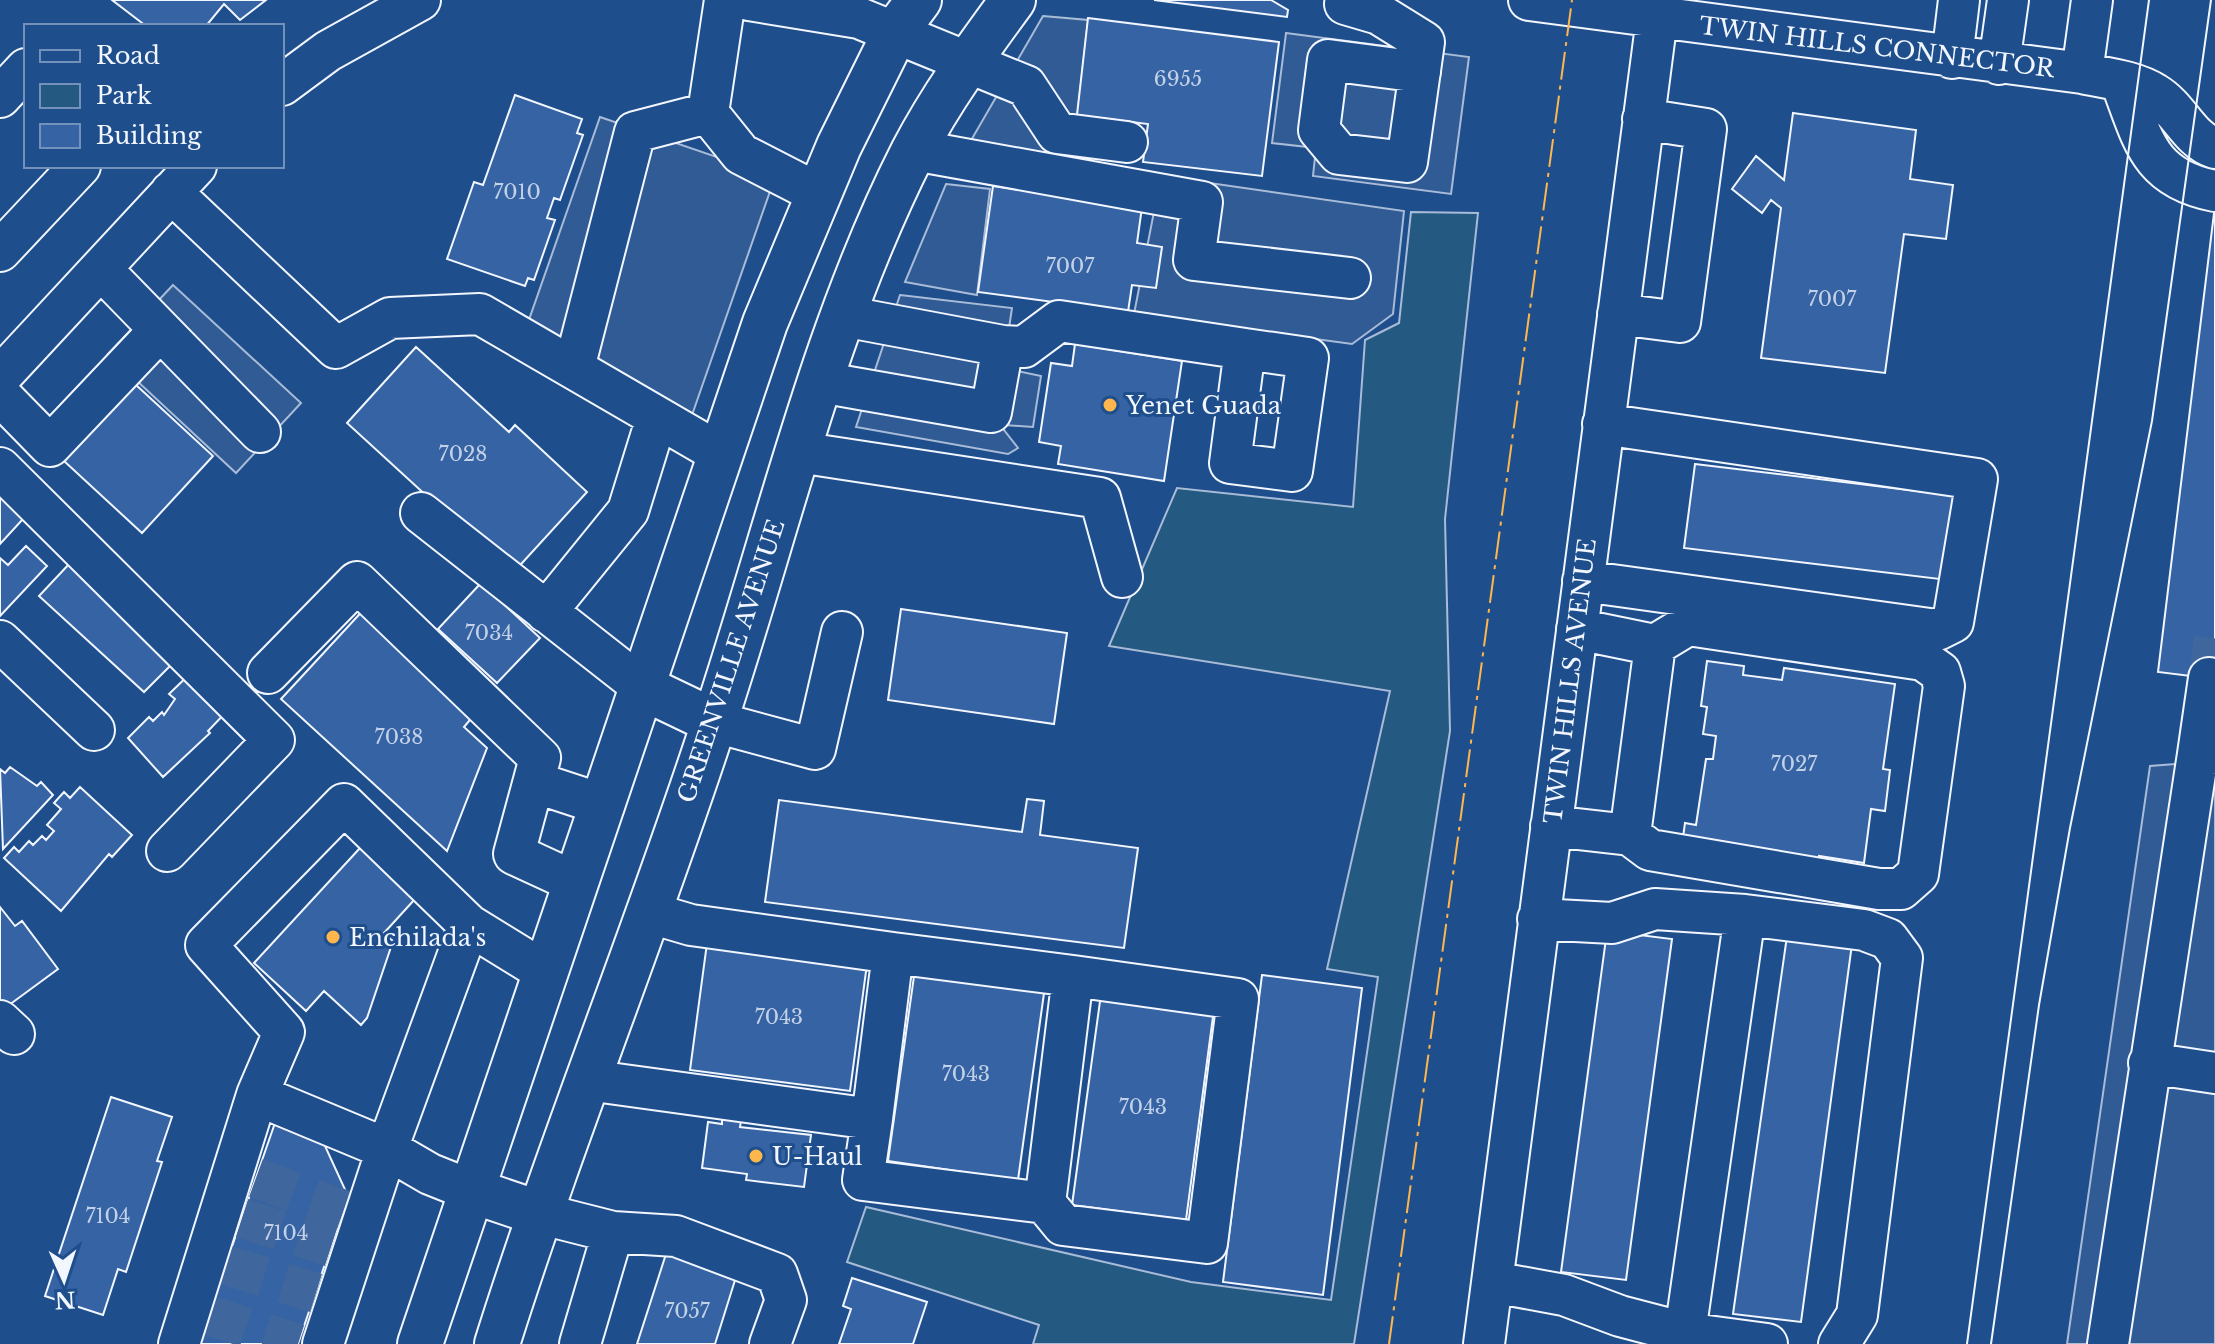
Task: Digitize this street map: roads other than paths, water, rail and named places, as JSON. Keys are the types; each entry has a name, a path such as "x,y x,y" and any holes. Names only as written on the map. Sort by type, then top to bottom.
{"main road":[{"name":"GREENVILLE AVENUE","path":"497,1344 538,1213 715,722 843,316 914,150 967,63 1013,0"},
{"path":"420,1344 765,323 819,194 908,16"},
{"path":"644,688 715,722"},
{"path":"470,1190 538,1213"}],"street":[{"path":"284,84 351,37 420,0"},
{"path":"725,0 708,113 741,154 819,194"},
{"path":"749,0 859,18 908,16 967,63 1026,86 1057,133 1127,142"},
{"name":"TWIN HILLS CONNECTOR","path":"1529,0 2082,73 2154,93 2177,113 2199,142 2215,148"},
{"path":"1952,58 1959,0"},
{"path":"1999,64 2008,0"},
{"path":"2082,73 2092,0"},
{"path":"1343,1 1379,14 1424,42 1420,72"},
{"name":"TWIN HILLS AVENUE","path":"1484,1344 1657,18"},
{"path":"0,97 24,71"},
{"path":"2121,82 2152,158 2170,176 2215,191"},
{"path":"574,368 635,132 708,113"},
{"path":"1618,314 1680,322 1706,129 1643,119"},
{"path":"914,150 1202,202 1194,260 1350,278"},
{"path":"0,251 78,168"},
{"path":"0,377 183,179 336,348 390,318 480,314 721,454"},
{"path":"101,269 260,432"},
{"path":"843,316 1003,346 1024,347 1059,321 1245,349"},
{"path":"0,395 50,446 159,331"},
{"path":"820,382 991,412 1003,346"},
{"path":"546,612 628,511 657,417"},
{"path":"1583,581 1937,630 1953,622 1977,479 1603,424"},
{"path":"798,452 1100,498 1122,577"},
{"path":"0,468 274,740 167,851"},
{"path":"421,513 644,688"},
{"path":"268,673 357,582 540,758 514,854 577,883"},
{"path":"1551,826 1630,835 1650,850 1879,889 1901,889 1918,874 1944,686 1940,672 1923,660 1688,625 1655,645 1577,629"},
{"path":"715,722 815,749 842,632"},
{"path":"0,641 94,730"},
{"path":"1630,835 1655,645"},
{"path":"2108,1344 2149,1063 2207,753 2209,678"},
{"path":"534,782 604,805"},
{"path":"192,1322 245,1173 257,1095 284,1032 206,945 344,804 469,925 547,973"},
{"path":"1538,919 1612,923 1655,909 1745,915 1864,930 1888,939 1902,958 1857,1315 1839,1344"},
{"path":"647,912 691,925 1238,999 1207,1243 1063,1225 1045,1203 863,1180 893,953"},
{"path":"1685,1333 1745,915"},
{"path":"323,1344 326,1296 348,1232 387,1149 469,925"},
{"path":"1045,1203 1073,976"},
{"path":"2149,1063 2215,1073"},
{"path":"587,1080 872,1119"},
{"path":"257,1095 387,1149 430,1174 470,1190"},
{"path":"538,1213 613,1232 676,1236 777,1274 786,1300 770,1344"},
{"path":"580,1344 613,1232"},
{"path":"1493,1282 1564,1295 1685,1333 1767,1344"}],"tunnel":[{"path":"2209,678 2215,630"},
{"path":"256,1178 344,1210"},
{"path":"242,1218 331,1247"},
{"path":"226,1265 316,1293"},
{"path":"208,1315 298,1344"}],"tram line":[{"path":"1967,1344 2149,0"},
{"path":"1991,1344 2039,1005 2070,828 2152,421 2211,0"}],"place":[{"name":"Yenet Guada","path":"1110,405"},
{"name":"Enchilada's","path":"333,937"},
{"name":"U-Haul","path":"756,1156"}]}
